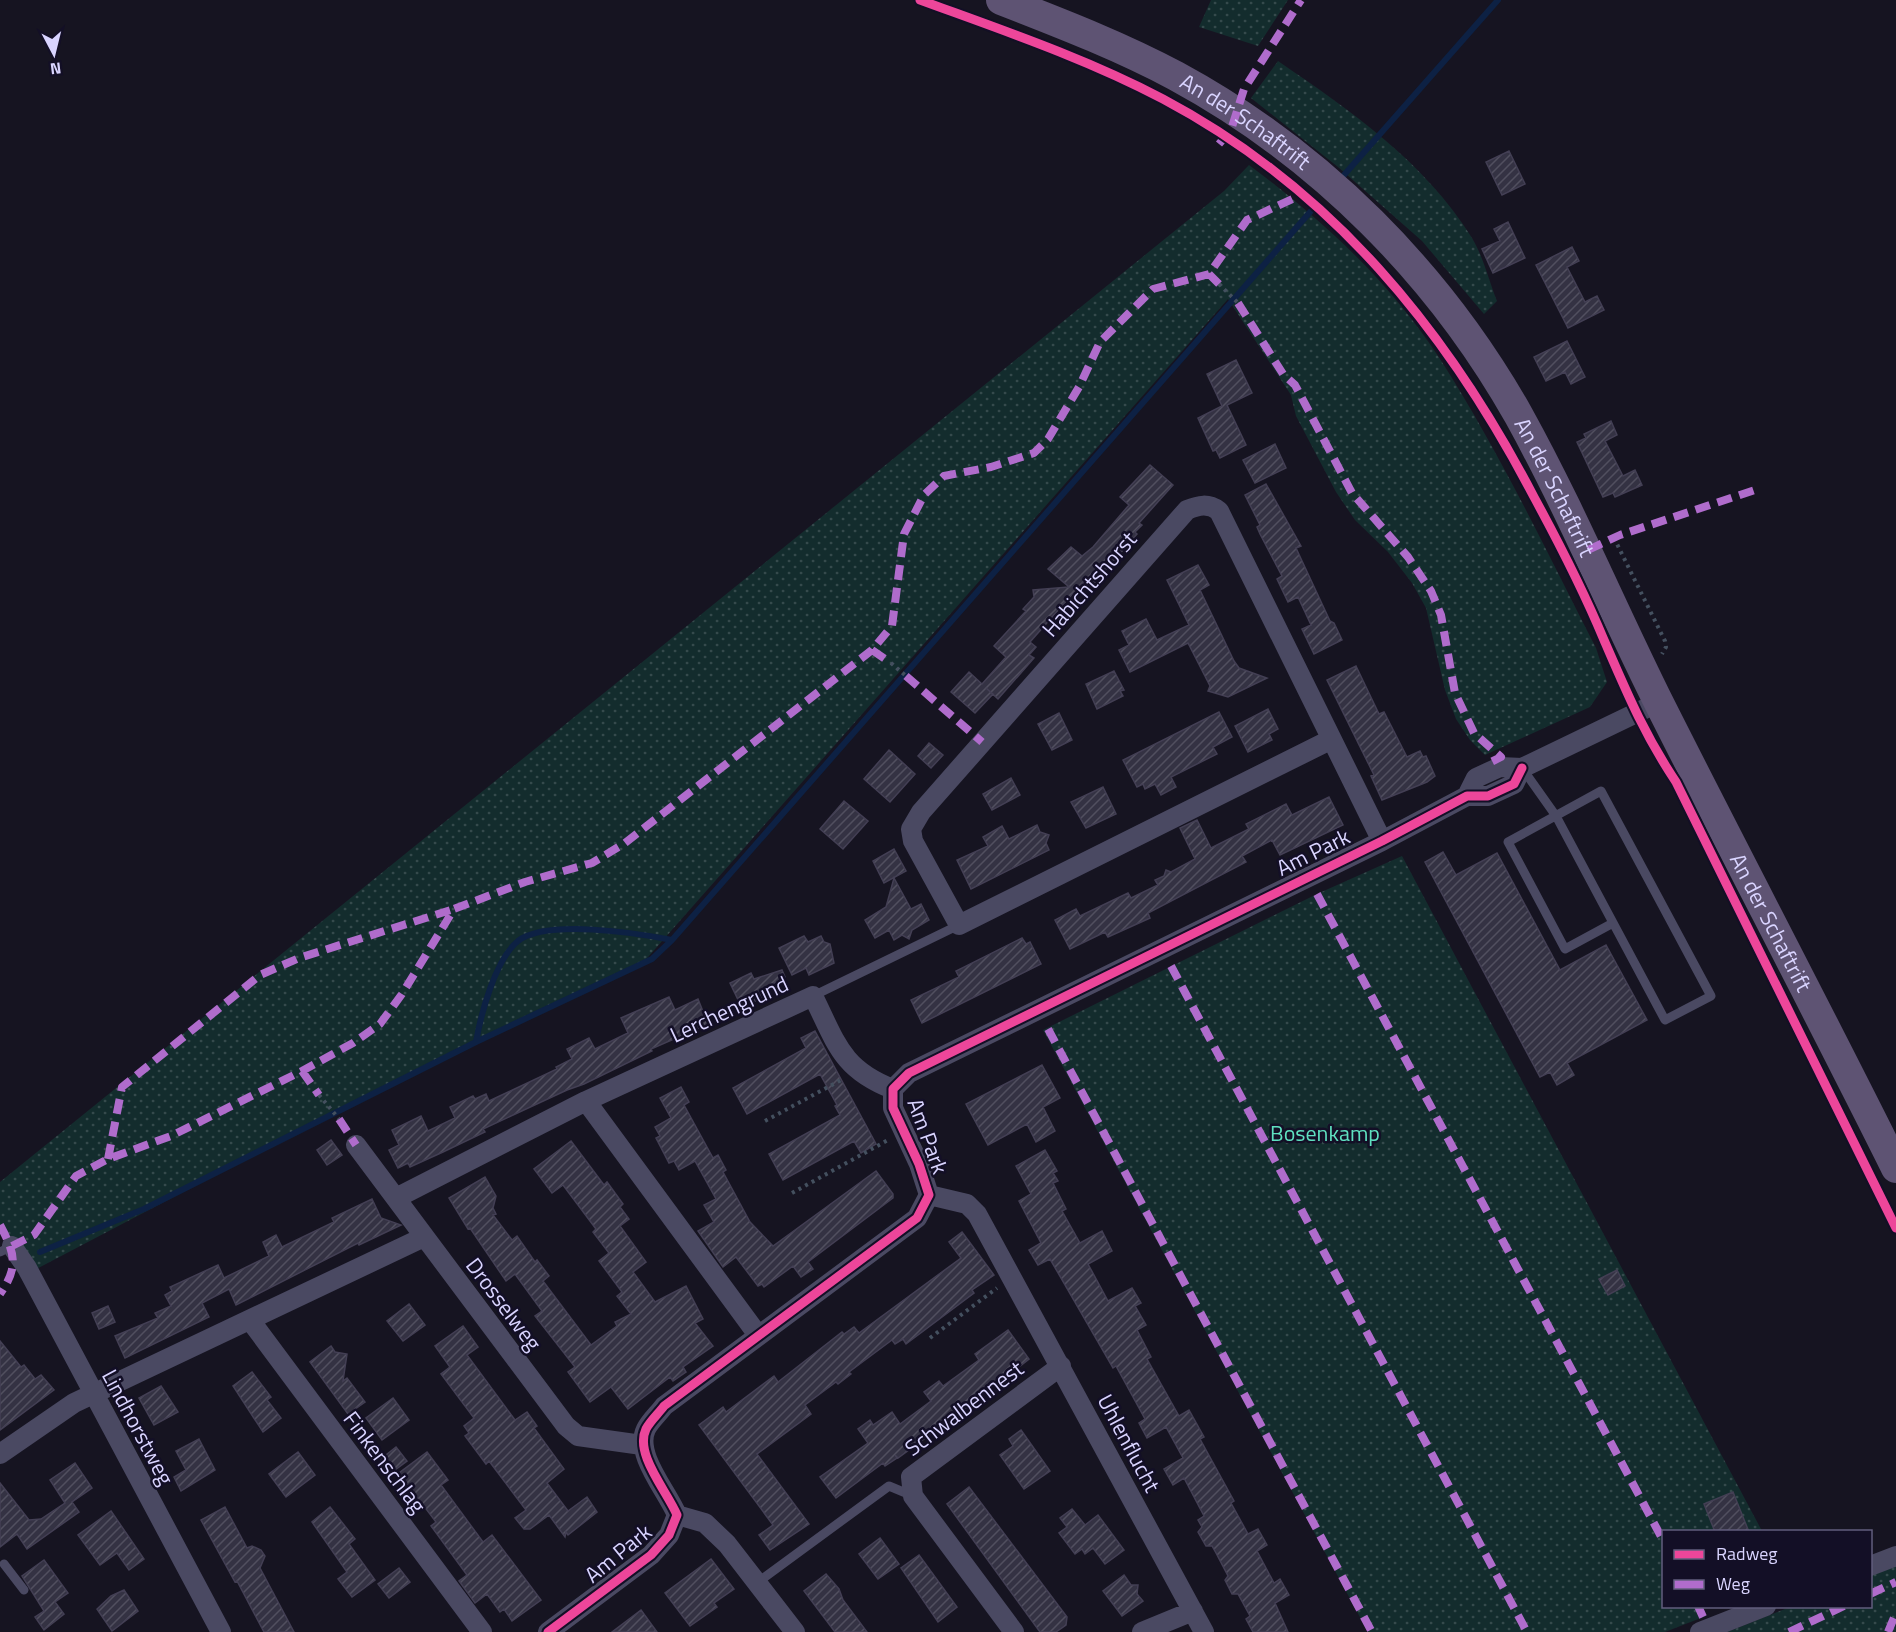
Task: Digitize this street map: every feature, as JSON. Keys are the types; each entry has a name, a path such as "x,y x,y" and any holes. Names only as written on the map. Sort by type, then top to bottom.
{"main road":[{"name":"An der Schaftrift","path":"1001,0 1122,49 1237,111 1317,171 1395,247 1434,290 1472,342 1518,414 1578,528 1659,702 1896,1168"}],"street":[{"name":"Habichtshorst","path":"959,925 913,841 911,829 928,804 1187,510 1199,505 1212,506 1219,511 1330,740 1382,841"},
{"name":"Am Park","path":"550,1632 651,1555 669,1535 677,1515 669,1497 646,1460 642,1445 646,1429 664,1407 917,1218 929,1195 919,1164 893,1108 893,1089 909,1072 1382,841 1467,796 1488,796 1514,784 1522,768 1659,702"},
{"path":"959,925 1330,740"},
{"name":"Lerchengrund","path":"396,1198 586,1101 813,996 843,1056 857,1071 893,1089"},
{"path":"586,1101 758,1335"},
{"name":"Drosselweg","path":"356,1145 566,1426 578,1436 642,1445"},
{"name":"Uhlenflucht","path":"929,1195 967,1203 977,1214 1013,1276 1204,1632"},
{"path":"0,1454 74,1403 424,1237"},
{"name":"Lindhorstweg","path":"6,1249 27,1268 221,1632"},
{"name":"Finkenschlag","path":"250,1320 482,1632"},
{"name":"Schwalbennest","path":"913,1496 911,1477 1061,1366"},
{"path":"913,1496 1014,1632"},
{"path":"677,1515 705,1523 727,1544 759,1582 795,1632"},
{"path":"1872,1565 1896,1556"},
{"path":"1700,1632 1761,1608"},
{"path":"1142,1632 1193,1611"}],"lane":[{"path":"1522,768 1556,816 1665,1020 1711,996 1601,792 1556,816 1508,842 1565,949 1613,923"},
{"path":"813,996 959,925"},
{"name":"Schwalbennest","path":"759,1582 889,1486 913,1496"},
{"path":"4,1564 24,1590"}],"path":[{"path":"1219,284 1238,303"},
{"path":"891,663 906,676"},
{"path":"765,1121 857,1071"},
{"path":"319,1095 339,1119"},
{"path":"930,1338 1013,1276"}],"green space":[{"path":"1211,0 1288,0 1258,46 1199,27"},
{"path":"1278,61 1384,139 1409,161 1453,210 1476,245 1497,301 1484,314 1422,241 1338,167 1251,98"},
{"path":"1249,165 1303,207 1353,253 1399,304 1440,359 1502,465 1596,648 1607,682 1590,707 1485,755 1470,740 1456,719 1445,690 1426,608 1412,583 1388,552 1355,520 1336,492 1296,416 1291,395 1228,299 641,965 324,1118 25,1275 0,1233 0,1182 1224,191"},
{"name":"Bosenkamp","path":"1402,856 1761,1530 1662,1530 1662,1608 1703,1608 1706,1616 1665,1632 1368,1632 1043,1030 1317,894"},
{"path":"1896,1564 1896,1632 1727,1632 1787,1608 1872,1608 1872,1574"}],"building":[{"path":"1509,151 1525,184 1502,195 1486,162"},
{"path":"1508,222 1525,258 1493,273 1482,249 1500,241 1494,229"},
{"path":"1572,247 1579,261 1567,267 1585,302 1597,296 1604,310 1568,328 1536,265"},
{"path":"1567,341 1585,377 1571,384 1565,372 1546,381 1534,357"},
{"path":"1236,360 1252,393 1227,405 1246,445 1220,458 1216,450 1213,451 1198,418 1222,406 1207,374"},
{"path":"1611,421 1617,435 1605,441 1623,476 1635,470 1642,485 1615,497 1613,493 1603,497 1577,442 1586,438 1584,434"},
{"path":"1275,444 1286,468 1255,483 1243,460"},
{"path":"1150,465 1173,485 1139,523 1142,525 1135,532 1137,534 1090,588 1083,582 1030,642 1036,647 1029,655 1034,658 998,699 993,694 975,713 951,692 969,672 982,684 1006,657 994,646 1026,611 1023,609 1034,597 1033,590 1069,587 1048,569 1071,547 1082,556 1093,547 1129,505 1120,497"},
{"path":"1266,484 1301,546 1296,548 1330,621 1334,623 1342,640 1314,654 1302,629 1311,625 1298,597 1288,602 1277,579 1282,576 1260,534 1257,527 1260,525 1245,495"},
{"path":"1198,565 1209,585 1200,590 1234,661 1239,668 1267,678 1228,697 1208,691 1210,686 1188,643 1130,672 1119,650 1129,645 1122,631 1146,619 1157,640 1189,625 1167,580"},
{"path":"1356,666 1379,714 1384,712 1407,757 1420,751 1423,757 1426,756 1435,776 1427,782 1382,800 1371,776 1374,775 1327,680"},
{"path":"1114,671 1124,690 1120,691 1123,696 1097,709 1086,684"},
{"path":"1268,709 1278,729 1269,734 1272,740 1248,752 1235,726"},
{"path":"1219,712 1232,737 1213,747 1217,754 1171,777 1176,787 1161,795 1155,784 1145,789 1143,784 1137,787 1123,760"},
{"path":"1059,713 1072,740 1052,750 1038,724"},
{"path":"929,743 943,755 931,768 918,756"},
{"path":"889,750 915,774 890,802 864,779"},
{"path":"1011,778 1020,795 992,810 983,794"},
{"path":"1103,787 1116,814 1086,828 1071,802"},
{"path":"1329,797 1343,825 1280,855 1272,840 1242,856 1246,862 1148,913 1150,918 1108,937 1105,932 1070,949 1055,920 1076,909 1080,916 1128,893 1131,898 1158,885 1155,880 1164,876 1166,870 1171,872 1195,859 1180,828 1197,820 1211,848 1249,829 1246,824 1286,804 1292,815"},
{"path":"844,801 868,821 843,849 820,829"},
{"path":"1037,825 1040,832 1049,835 1046,843 1049,850 971,889 957,860 988,846 983,837 1002,826 1009,839"},
{"path":"894,849 906,871 884,883 873,861"},
{"path":"1443,852 1456,875 1497,853 1560,970 1606,945 1647,1020 1567,1063 1574,1075 1557,1085 1550,1072 1540,1077 1425,862"},
{"path":"894,878 911,909 921,904 929,920 912,930 909,939 902,935 894,940 889,930 875,938 865,920 886,907"},
{"path":"804,936 808,942 821,936 824,942 830,944 834,963 809,975 806,968 792,975 779,948"},
{"path":"1022,938 1026,944 1030,942 1041,964 922,1023 911,1000 959,977 956,971"},
{"path":"782,970 785,977 760,991 763,997 742,1008 730,983 751,973 754,979"},
{"path":"669,997 675,1010 698,999 708,1024 651,1049 652,1051 584,1084 483,1129 485,1132 443,1152 410,1167 408,1163 398,1168 389,1150 399,1145 392,1130 421,1116 428,1131 455,1118 450,1107 473,1096 475,1099 486,1094 489,1101 557,1069 556,1067 572,1059 567,1049 589,1038 595,1049 628,1033 621,1018"},
{"path":"815,1031 876,1144 861,1153 854,1141 783,1180 769,1154 840,1115 835,1106 837,1105 820,1074 747,1114 733,1088 806,1048 801,1038"},
{"path":"1042,1065 1060,1098 1043,1107 1055,1131 1036,1142 1027,1124 988,1145 966,1104"},
{"path":"681,1087 689,1102 684,1105 713,1158 718,1155 726,1170 723,1172 750,1222 773,1246 876,1171 893,1194 893,1198 808,1262 813,1269 801,1277 793,1266 764,1287 762,1284 758,1286 736,1257 723,1267 698,1231 714,1222 704,1205 716,1199 695,1161 679,1170 674,1161 669,1163 656,1138 660,1136 655,1127 671,1118 660,1098"},
{"path":"331,1140 342,1155 327,1165 317,1150"},
{"path":"571,1141 604,1185 607,1182 623,1204 620,1207 629,1219 620,1226 646,1262 633,1272 655,1302 686,1286 703,1319 695,1323 713,1346 683,1367 686,1372 673,1381 670,1377 628,1409 611,1387 590,1402 568,1372 575,1367 535,1316 542,1311 515,1274 506,1281 470,1228 468,1229 449,1198 485,1177 496,1196 493,1208 496,1214 493,1215 512,1240 517,1236 535,1262 537,1260 549,1276 543,1281 591,1345 617,1326 615,1322 631,1314 617,1296 622,1292 599,1261 609,1253 593,1232 596,1229 563,1185 552,1193 534,1169"},
{"path":"1045,1150 1057,1171 1053,1173 1058,1181 1053,1183 1066,1209 1062,1211 1080,1243 1102,1231 1112,1251 1088,1264 1108,1301 1132,1288 1141,1303 1135,1306 1146,1325 1137,1330 1151,1357 1147,1359 1179,1416 1189,1410 1204,1437 1200,1439 1234,1501 1231,1503 1248,1534 1258,1529 1267,1545 1257,1551 1274,1583 1280,1579 1289,1595 1275,1603 1288,1632 1253,1632 1246,1619 1250,1616 1238,1594 1232,1594 1225,1580 1228,1576 1216,1553 1212,1546 1206,1546 1198,1532 1202,1527 1198,1520 1204,1516 1184,1478 1173,1485 1164,1469 1183,1458 1166,1427 1147,1438 1139,1423 1145,1419 1116,1366 1113,1368 1050,1259 1038,1265 1029,1250 1041,1243 1019,1201 1031,1194 1016,1166"},
{"path":"372,1199 381,1218 401,1225 359,1245 358,1243 236,1305 229,1289 202,1303 209,1317 125,1358 115,1336 158,1318 155,1313 171,1306 165,1295 172,1291 170,1287 218,1265 224,1278 269,1256 263,1242 276,1235 282,1247 334,1222 332,1218"},
{"path":"962,1232 994,1275 972,1290 974,1293 906,1344 903,1339 895,1344 892,1340 849,1372 851,1374 838,1384 836,1382 805,1405 811,1414 757,1454 809,1524 770,1550 759,1535 773,1525 699,1425 723,1407 726,1412 774,1376 778,1382 842,1332 844,1334 854,1327 859,1333 961,1258 949,1242"},
{"path":"1617,1270 1625,1286 1608,1295 1599,1279"},
{"path":"409,1304 425,1325 403,1341 387,1321"},
{"path":"108,1306 115,1322 99,1329 92,1313"},
{"path":"463,1326 478,1347 467,1355 515,1420 527,1412 537,1426 534,1428 564,1469 547,1483 568,1511 587,1497 597,1512 568,1535 566,1532 565,1537 549,1515 530,1529 524,1529 515,1518 526,1510 489,1461 486,1464 465,1436 469,1433 464,1426 474,1418 441,1374 450,1367 435,1346"},
{"path":"1008,1330 1029,1359 1009,1375 996,1383 995,1381 970,1399 973,1403 898,1458 895,1455 897,1458 885,1466 883,1463 836,1498 820,1477 868,1443 858,1429 870,1420 873,1425 892,1412 900,1424 931,1401 924,1392 939,1381 943,1386 979,1360 975,1354"},
{"path":"0,1341 21,1367 24,1365 35,1379 41,1375 54,1390 0,1430"},
{"path":"331,1346 335,1352 347,1354 343,1381 347,1378 365,1402 348,1414 310,1362"},
{"path":"252,1372 271,1397 267,1400 281,1418 263,1432 233,1386"},
{"path":"161,1386 178,1412 154,1425 139,1398"},
{"path":"393,1398 409,1420 382,1440 366,1418"},
{"path":"1021,1430 1050,1471 1024,1489 1000,1455 1013,1446 1009,1439"},
{"path":"199,1439 215,1470 181,1491 174,1477 186,1470 176,1451"},
{"path":"396,1447 407,1461 391,1473 381,1459"},
{"path":"298,1452 315,1475 286,1497 269,1474"},
{"path":"427,1452 448,1480 441,1485 483,1542 492,1535 541,1600 512,1621 504,1609 500,1612 487,1594 475,1603 459,1581 467,1575 431,1526 436,1522 399,1473"},
{"path":"75,1463 92,1488 72,1502 79,1512 27,1549 17,1534 0,1547 0,1483 29,1520 41,1519 65,1503 50,1480"},
{"path":"969,1487 1067,1617 1066,1625 1056,1632 1040,1632 947,1504"},
{"path":"1733,1492 1748,1530 1714,1530 1704,1504"},
{"path":"225,1507 247,1548 252,1546 261,1550 265,1556 260,1568 294,1632 264,1632 237,1581 235,1582 201,1520"},
{"path":"330,1507 355,1539 349,1544 375,1580 352,1597 338,1579 347,1572 312,1522"},
{"path":"1072,1509 1085,1525 1098,1515 1124,1550 1105,1564 1093,1548 1085,1554 1082,1549 1075,1554 1059,1533 1067,1527 1060,1518"},
{"path":"111,1511 144,1559 129,1570 117,1553 100,1565 78,1535"},
{"path":"880,1538 899,1564 878,1579 859,1554"},
{"path":"919,1555 957,1607 938,1622 901,1568"},
{"path":"711,1559 734,1589 714,1603 717,1607 690,1626 665,1593"},
{"path":"44,1560 68,1593 55,1602 64,1614 44,1630 35,1617 44,1611 22,1576"},
{"path":"399,1568 410,1582 389,1598 378,1584"},
{"path":"826,1574 839,1589 843,1600 867,1632 835,1632 804,1591"},
{"path":"1124,1575 1131,1585 1138,1585 1137,1594 1143,1601 1122,1616 1103,1591"},
{"path":"124,1590 138,1611 112,1631 97,1609 111,1596"},
{"path":"641,1610 657,1632 612,1632"}],"waterway":[{"path":"1344,175 1498,0"},
{"path":"40,1252 144,1209 476,1042 652,959 672,940 1311,211"},
{"path":"476,1042 490,988 502,961 518,941 532,934 570,929 616,931 672,940"}],"marked path":[{"path":"1219,144 1231,130 1244,89 1301,0"},
{"path":"1219,284 1209,274 1247,220 1303,194"},
{"path":"12,1246 34,1235 76,1176 108,1159 171,1136 353,1043 380,1024 402,994 454,909 525,882 592,863 625,843 872,650 892,626 904,534 924,495 944,476 991,467 1034,453 1048,439 1079,387 1100,342 1153,289 1209,274"},
{"path":"1238,303 1283,374 1295,385 1352,493 1408,557 1431,591 1441,615 1455,693 1474,733 1501,757 1491,762 1494,765"},
{"path":"1588,550 1620,535 1758,489"},
{"path":"872,650 891,663"},
{"path":"906,676 982,742"},
{"path":"1317,894 1662,1538"},
{"path":"108,1159 122,1087 260,975 299,958 454,909"},
{"path":"1171,966 1527,1632"},
{"path":"1048,1029 1372,1632"},
{"path":"302,1071 319,1095"},
{"path":"339,1119 356,1145"},
{"path":"0,1225 12,1252 13,1260 10,1276 0,1294"},
{"path":"1872,1593 1896,1582"},
{"path":"1699,1608 1703,1617"},
{"path":"1789,1632 1840,1608"},
{"path":"1888,1632 1896,1613"}],"cycle path":[{"path":"920,0 1104,70 1163,99 1224,135 1280,175 1331,220 1379,269 1423,321 1463,377 1500,436 1553,532 1637,713 1654,747 1676,782 1896,1228"},
{"path":"548,1632 651,1555 669,1535 677,1515 648,1461 643,1439 646,1429 664,1406 917,1218 929,1195 919,1164 893,1108 893,1089 909,1073 1382,841 1467,796 1488,796 1514,784 1522,768"}]}
